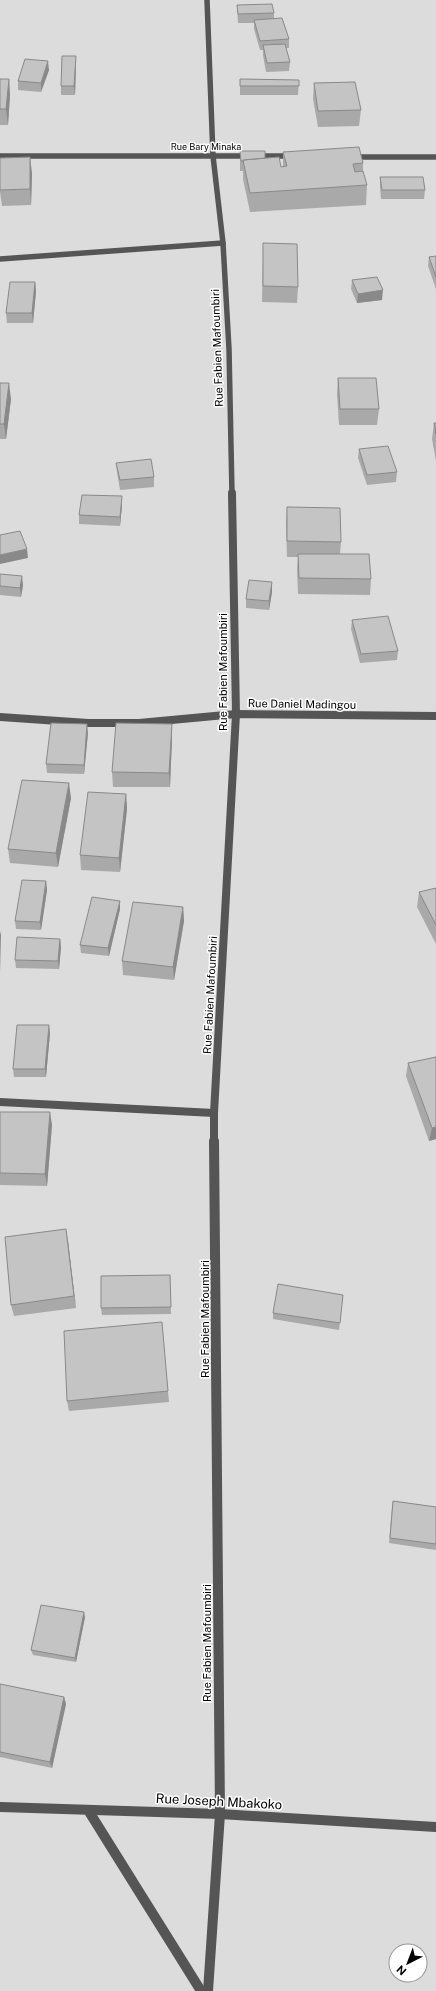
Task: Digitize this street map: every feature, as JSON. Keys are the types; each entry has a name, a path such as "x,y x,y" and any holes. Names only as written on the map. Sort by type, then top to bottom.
{"street":[{"name":"Rue Fabien Mafoumbiri","path":"207,0 213,156 223,243 229,349 236,714 214,1113 220,1814 208,1991"},
{"name":"Rue Bary Minaka","path":"0,156 301,156"},
{"path":"341,157 436,157"},
{"path":"0,259 223,243"},
{"name":"Rue Daniel Madingou","path":"0,717 88,723 139,723 236,714 436,716"},
{"path":"0,1102 214,1113"},
{"name":"Rue Joseph Mbakoko","path":"0,1806 220,1814 436,1827"},
{"path":"88,1810 201,1991"}],"shaded area":[{"path":"0,0 436,0 436,1991 0,1991"}],"building":[{"path":"272,4 274,13 238,14 237,5"},
{"path":"282,18 289,39 260,41 254,20"},
{"path":"285,44 290,62 267,63 263,45"},
{"path":"62,56 76,56 74,86 61,86"},
{"path":"25,59 48,61 41,83 18,81"},
{"path":"0,79 9,79 6,109 0,109"},
{"path":"240,79 299,80 299,86 240,86"},
{"path":"355,82 361,110 318,111 314,83"},
{"path":"359,147 363,163 353,164 355,172 363,171 367,185 250,193 243,160 279,157 281,167 287,166 283,152"},
{"path":"240,151 265,151 265,158 241,161"},
{"path":"30,157 30,189 0,190 0,158"},
{"path":"380,177 423,177 425,190 382,190"},
{"path":"263,243 297,244 298,287 263,286"},
{"path":"436,256 436,277 429,257"},
{"path":"377,277 383,290 358,294 352,280"},
{"path":"10,282 35,282 32,313 6,313"},
{"path":"338,378 376,378 379,409 340,409"},
{"path":"0,383 9,383 4,424 0,424"},
{"path":"434,423 436,423 436,434"},
{"path":"388,446 397,472 367,475 359,449"},
{"path":"151,459 154,477 120,480 116,463"},
{"path":"82,495 122,496 120,517 79,515"},
{"path":"287,507 340,508 341,542 287,541"},
{"path":"20,531 27,549 0,555 0,535"},
{"path":"298,554 369,554 371,579 299,578"},
{"path":"0,574 22,576 20,588 0,586"},
{"path":"249,580 272,582 269,601 246,599"},
{"path":"388,616 398,651 361,654 352,620"},
{"path":"51,723 87,724 84,765 46,764"},
{"path":"116,723 172,724 169,773 112,772"},
{"path":"22,780 69,783 56,853 8,849"},
{"path":"88,792 126,794 119,858 80,855"},
{"path":"22,880 46,881 40,922 15,921"},
{"path":"436,888 436,925 419,892"},
{"path":"92,897 120,901 108,948 80,945"},
{"path":"133,902 183,907 173,967 122,961"},
{"path":"17,937 60,939 58,961 15,960"},
{"path":"17,1025 49,1025 45,1069 13,1069"},
{"path":"436,1057 436,1127 432,1128 408,1063"},
{"path":"0,1112 50,1112 45,1174 0,1173"},
{"path":"66,1229 74,1296 11,1305 5,1237"},
{"path":"170,1275 171,1307 101,1308 101,1276"},
{"path":"278,1284 343,1295 340,1323 273,1313"},
{"path":"162,1322 168,1391 67,1401 64,1331"},
{"path":"393,1501 436,1507 436,1544 390,1538"},
{"path":"41,1605 84,1612 75,1658 31,1650"},
{"path":"0,1684 64,1697 50,1762 0,1752"}]}
